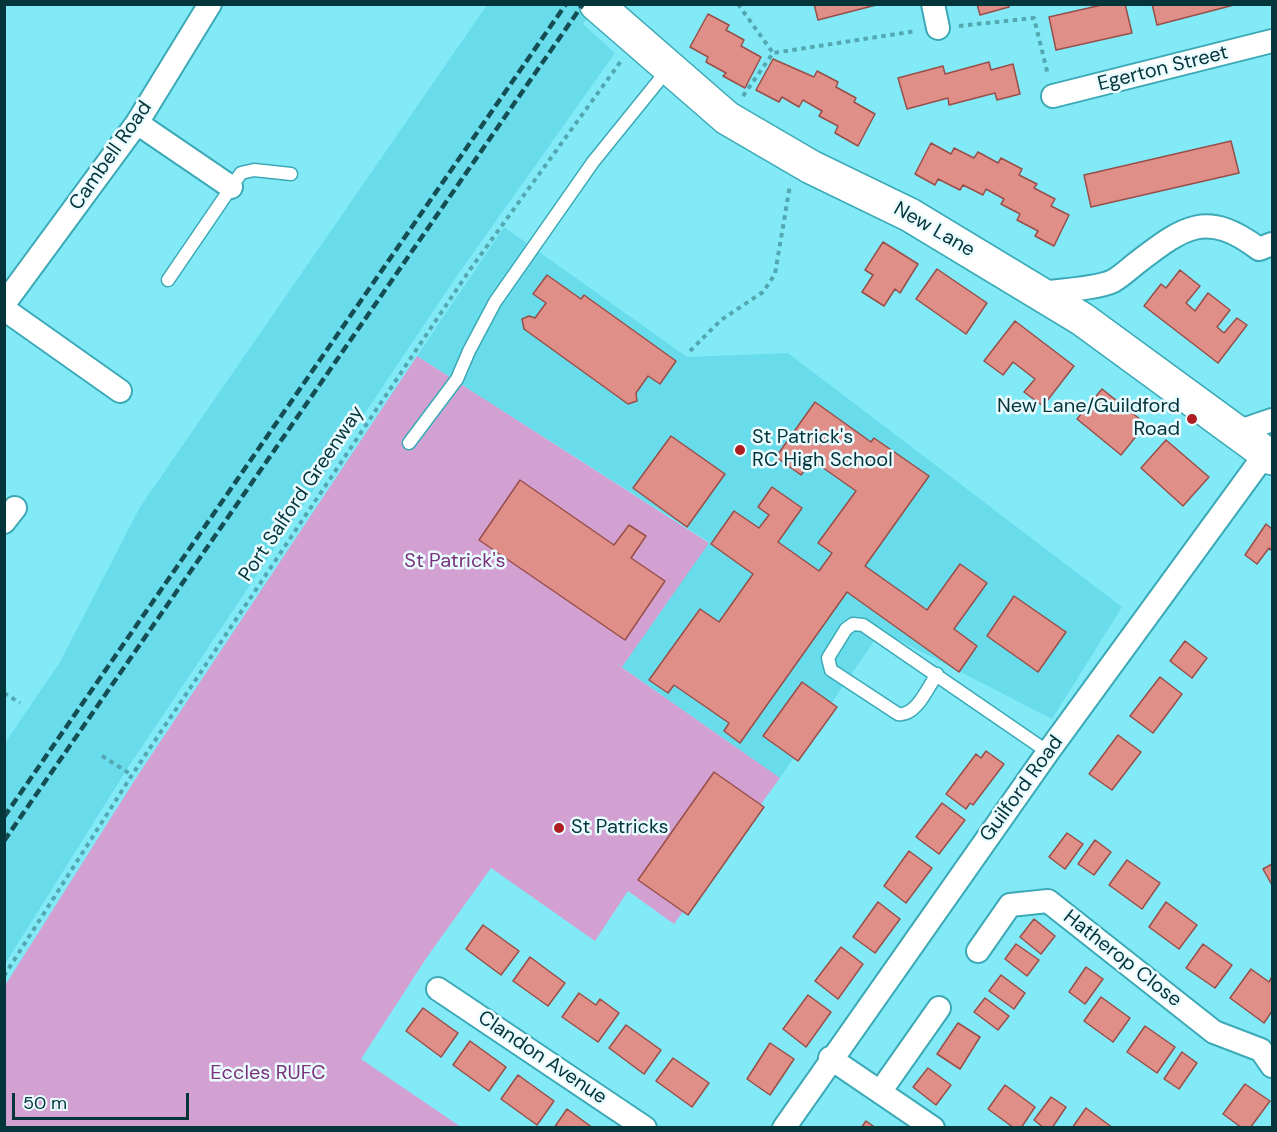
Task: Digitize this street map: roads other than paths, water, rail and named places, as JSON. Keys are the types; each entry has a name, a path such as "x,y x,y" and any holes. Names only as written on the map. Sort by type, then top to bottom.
{"street":[{"name":"Cambell Road","path":"4,304 136,123 210,4"},
{"path":"933,4 938,28"},
{"name":"New Lane","path":"602,6 727,118 794,157 910,214 1082,319 1269,456"},
{"name":"Egerton Street","path":"1053,96 1272,41"},
{"path":"136,123 231,187"},
{"path":"1040,293 1111,282 1163,242 1197,225 1217,226 1238,234 1259,249 1272,244"},
{"path":"4,309 120,391"},
{"path":"1237,432 1272,420"},
{"name":"Guilford Road","path":"784,1128 830,1058 1048,752 1269,456"},
{"name":"Hatherop Close","path":"978,951 1010,905 1048,901 1214,1032 1261,1050 1272,1066"},
{"name":"Clandon Avenue","path":"438,989 645,1128"},
{"path":"880,1092 939,1008"},
{"path":"830,1058 933,1128"}],"lane":[{"path":"409,443 457,379 468,351 507,285 593,162 670,67"},
{"path":"168,280 241,172 254,170 291,174"},
{"path":"936,674 912,711 904,715 898,714 831,670 828,658 846,628 853,624 863,625 936,674 1048,752"}],"railway":[{"path":"4,817 566,4"},
{"path":"4,841 583,4"}],"place":[{"name":"New Lane/Guildford Road","path":"1192,419"},
{"name":"St Patrick's RC High School","path":"740,450"},
{"name":"St Patricks","path":"559,828"}],"park label":[{"name":"St Patrick's","path":"455,562"},
{"name":"Eccles RUFC","path":"268,1074"}]}
